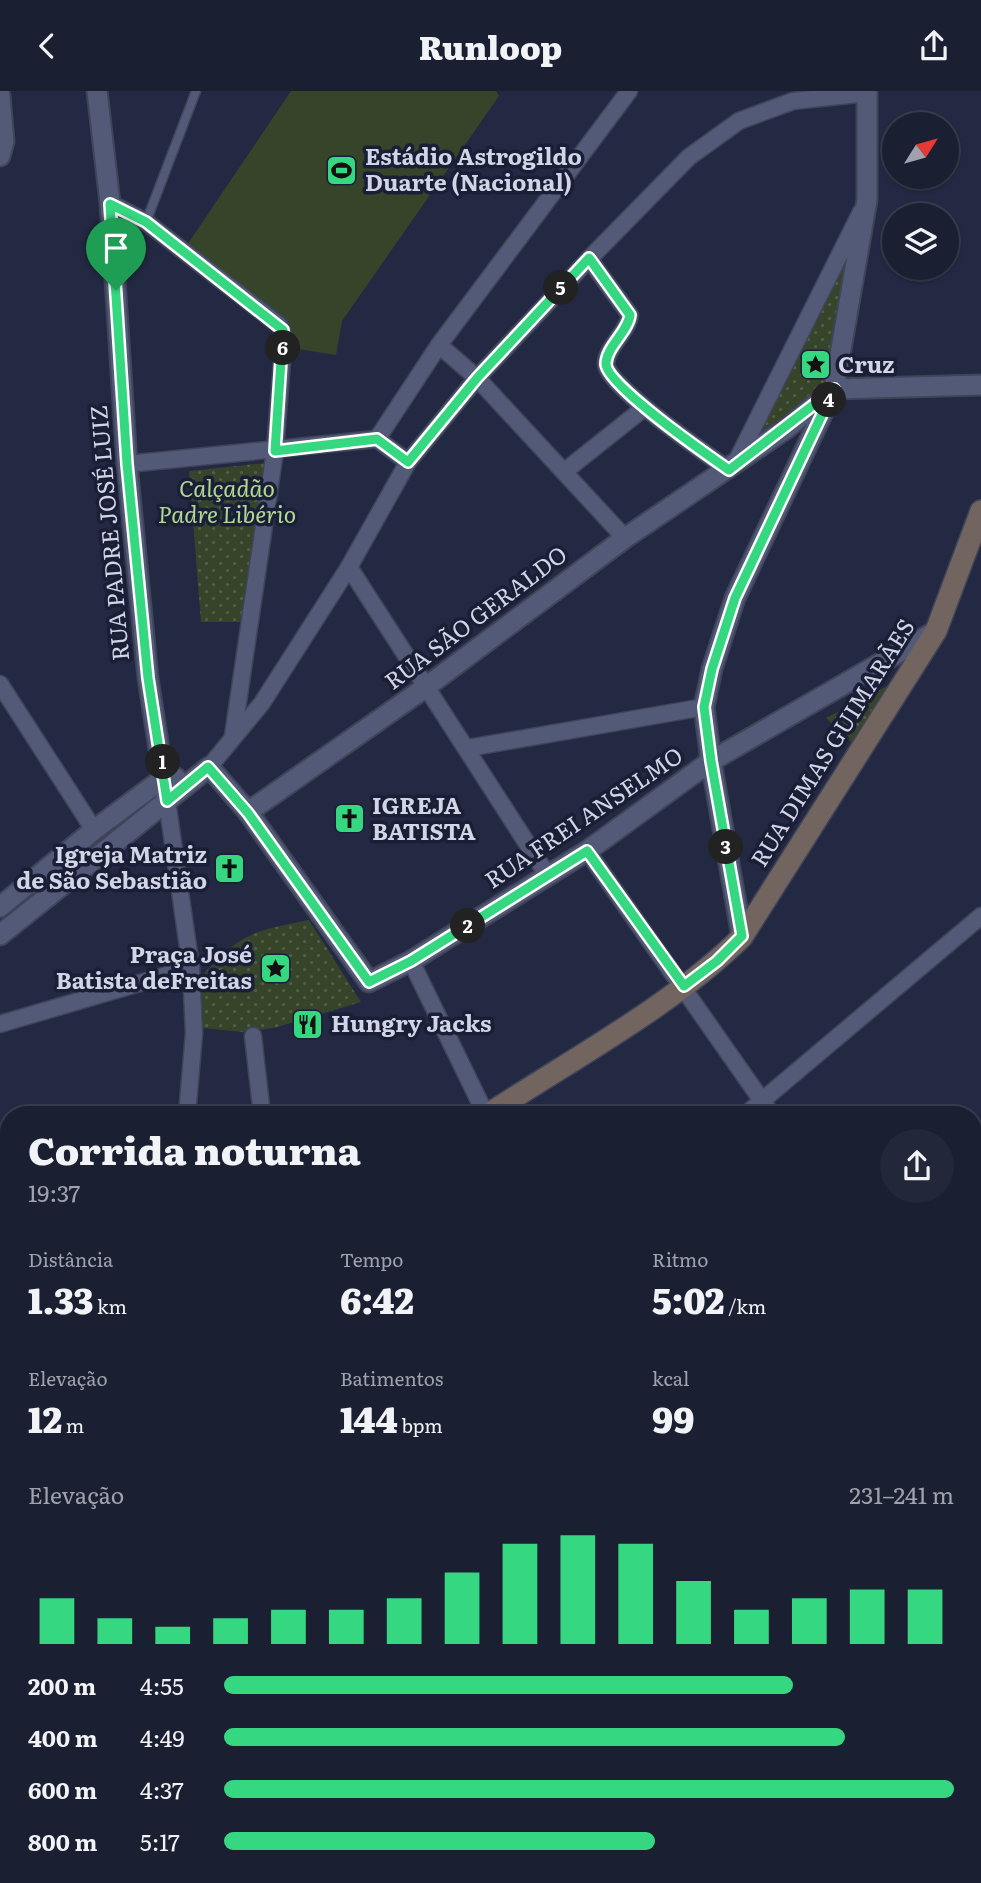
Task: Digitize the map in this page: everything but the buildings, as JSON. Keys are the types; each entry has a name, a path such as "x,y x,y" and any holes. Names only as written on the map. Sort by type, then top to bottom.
{"main road":[{"name":"RUA DIMAS GUIMARÃES","path":"500,1106 684,986 717,961 742,936 936,631 981,511"},
{"name":"RUA DIMAS GUIMARÃES","path":"950,596 981,561"}],"street":[{"name":"RUA PADRE JOSÉ LUIZ","path":"97,91 110,204 127,464 148,678 165,777 191,968 194,1033 188,1106"},
{"path":"377,439 439,345 629,91"},
{"path":"0,935 201,773 233,739 262,703 349,567 408,462 477,378 589,258 690,157 739,121 793,101 867,92 867,200 834,389 735,598 712,669 704,707 742,936"},
{"path":"0,96 4,141 0,156"},
{"path":"589,258 630,315 607,359 608,369 644,408 732,468 867,200"},
{"path":"110,204 146,222 283,330 275,451 233,739"},
{"path":"439,345 477,378 625,538"},
{"path":"834,389 981,385"},
{"name":"RUA SÃO GERALDO","path":"248,813 426,687 625,538 732,468 834,389"},
{"path":"565,471 644,408"},
{"path":"127,464 377,439 408,462"},
{"path":"349,567 548,876"},
{"name":"RUA FREI ANSELMO","path":"248,813 369,982 411,961 587,851 711,761 936,631"},
{"path":"0,684 94,829"},
{"path":"468,748 704,707"},
{"path":"0,907 94,829 165,777 201,773 248,813"},
{"path":"587,851 766,1106"},
{"path":"769,1106 981,916"},
{"path":"411,961 482,1106"},
{"path":"0,1024 191,968"},
{"path":"253,1037 261,1106"}],"lane":[{"path":"146,222 196,91"}],"green space":[{"name":"Estádio Astrogildo Duarte (Nacional)","path":"291,91 496,91 499,96 342,321 336,355 285,347 290,326 187,245"},
{"path":"866,201 831,391 738,461"},
{"name":"Calçadão Padre Libério","path":"266,463 248,622 201,622 189,471"},
{"path":"906,676 859,750 826,718"},
{"name":"Praça José Batista deFreitas","path":"309,920 361,1002 274,1028 242,1032 203,1028 201,977 215,962 249,936 274,927"}],"place":[{"name":"Estádio Astrogildo Duarte (Nacional)","path":"342,170"},
{"name":"Cruz","path":"815,365"},
{"name":"IGREJA BATISTA","path":"349,819"},
{"name":"Igreja Matriz de São Sebastião","path":"230,868"},
{"name":"Praça José Batista deFreitas","path":"275,968"},
{"name":"Hungry Jacks","path":"308,1024"}],"route":[{"path":"110,204 146,222 279,325 284,335 275,451 377,439 408,462 477,378 589,258 629,309 629,322 607,359 608,369 644,408 729,470 787,428 834,389 735,598 712,669 704,707 742,936 717,961 684,986 587,851 411,961 369,982 248,813 208,767 167,801 148,678 127,464 116,290 110,204"}]}
